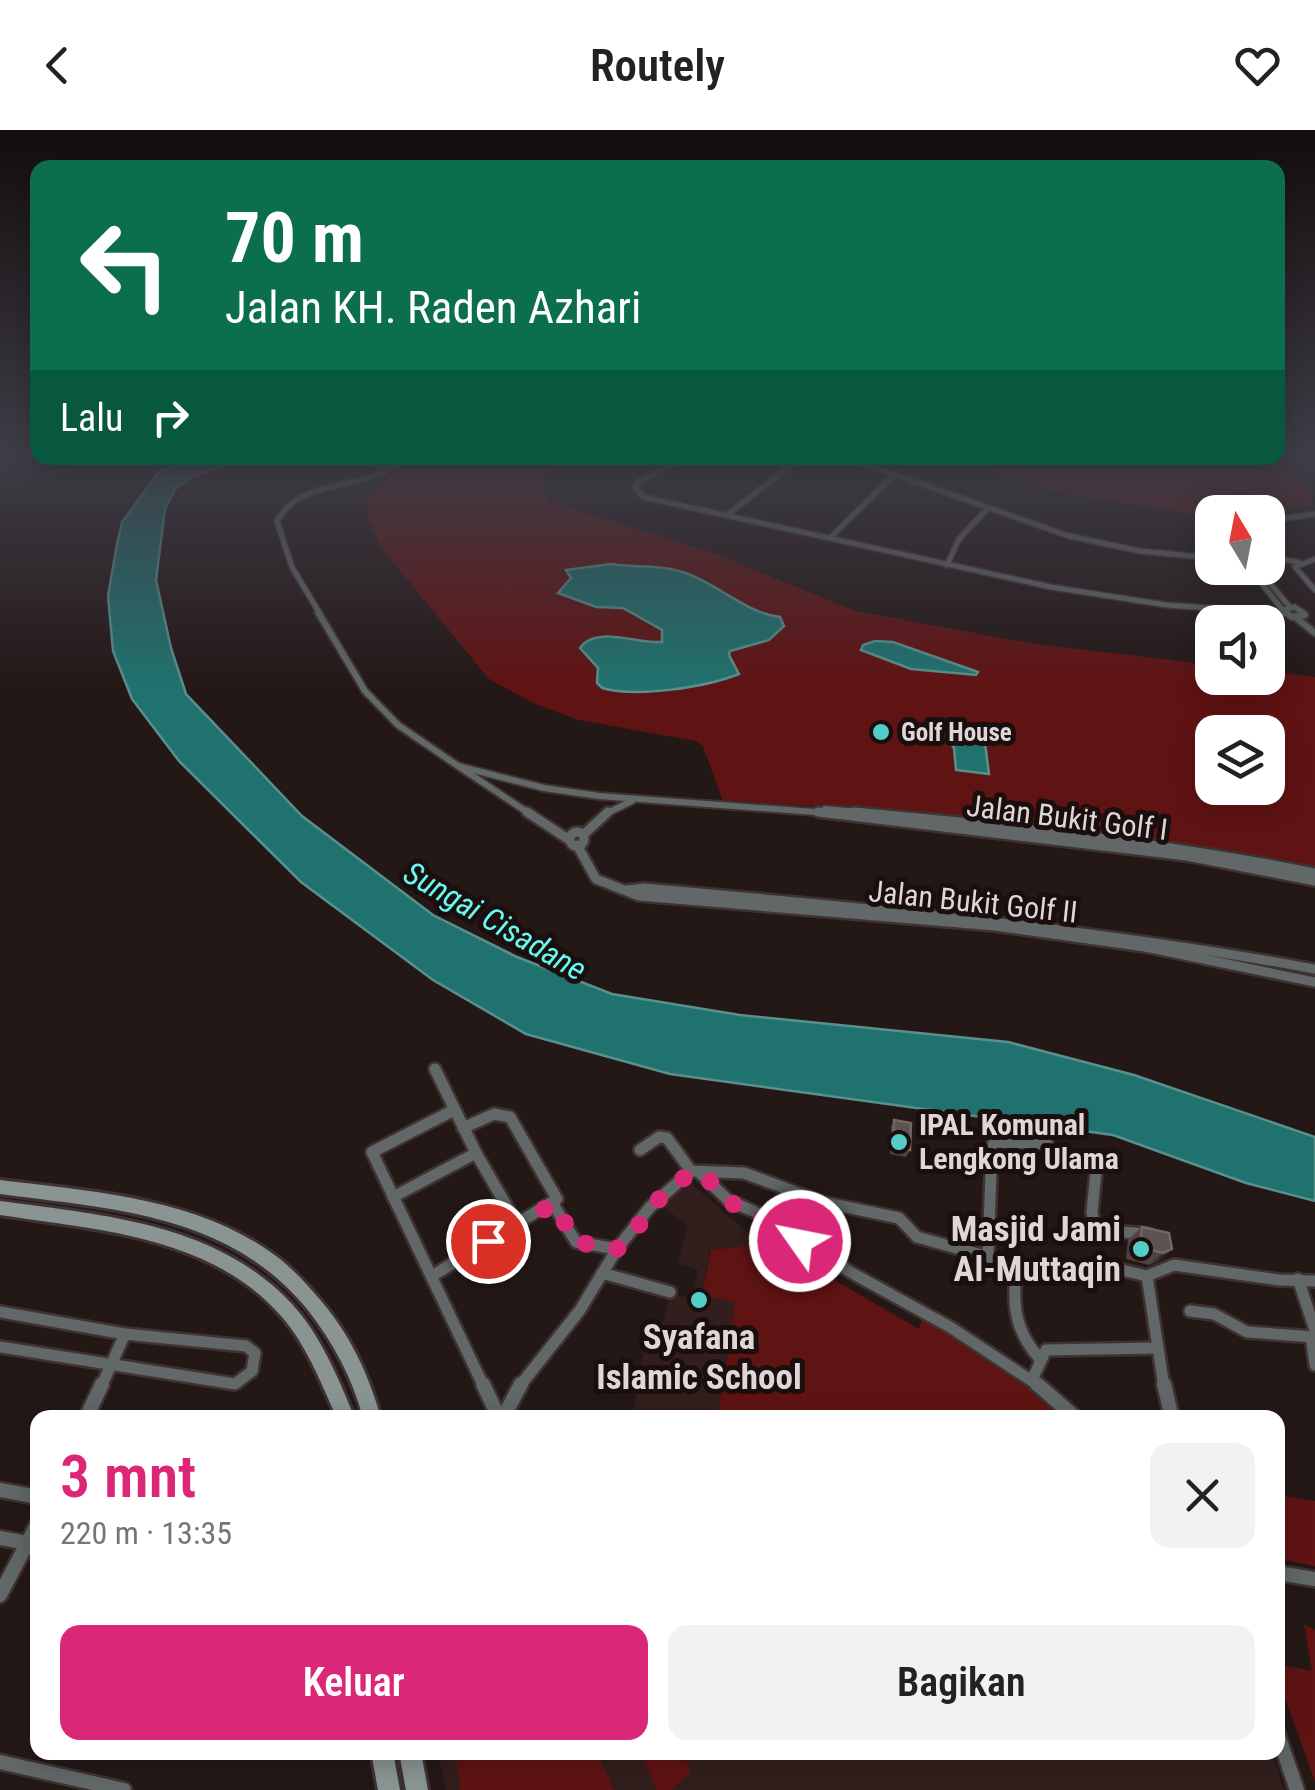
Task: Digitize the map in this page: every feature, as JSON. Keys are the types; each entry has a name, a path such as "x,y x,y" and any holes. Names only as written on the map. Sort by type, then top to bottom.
{"main road":[{"path":"0,1187 162,1210 238,1240 278,1265 316,1306 351,1358 369,1410"},
{"path":"0,1208 146,1230 222,1258 260,1281 298,1326 330,1373 343,1410"},
{"path":"383,1760 388,1790"},
{"path":"411,1760 417,1790"}],"street":[{"name":"Jalan Bukit Golf I","path":"281,532 288,557 373,702 398,725 573,842"},
{"path":"797,532 1112,598 1223,611 1315,610"},
{"path":"805,532 864,547"},
{"path":"830,538 836,532"},
{"path":"948,565 966,532"},
{"path":"1066,532 1098,542 1195,556"},
{"path":"1285,560 1315,559"},
{"path":"1298,562 1295,566 1315,590"},
{"path":"1269,585 1294,611 1315,624"},
{"path":"1294,611 1296,618 1315,633"},
{"path":"1294,611 1296,618"},
{"name":"Jalan Bukit Golf I","path":"458,766 600,796 880,811 1069,831 1185,847 1315,872"},
{"path":"493,791 503,778"},
{"path":"600,796 607,812"},
{"name":"Jalan Bukit Golf I","path":"573,842 573,834 584,835 607,812 634,800"},
{"name":"Jalan Bukit Golf I","path":"813,810 1070,840 1315,880"},
{"name":"Jalan Bukit Golf II","path":"573,842 596,878 639,896 994,926 1145,947 1315,982"},
{"name":"Jalan Bukit Golf II","path":"624,891 644,888 1014,921 1315,969"},
{"path":"435,1068 476,1153 517,1224"},
{"path":"454,1110 372,1152 496,1410"},
{"path":"463,1128 494,1114 510,1117 556,1192 554,1204 576,1242 617,1249"},
{"path":"643,1148 659,1136 672,1142 692,1173 728,1200 773,1220 852,1273 910,1302 1032,1380 1067,1410"},
{"path":"988,1254 994,1142 1046,1144"},
{"path":"393,1198 476,1153"},
{"path":"1096,1172 1092,1212 1095,1230 1122,1234 1122,1229 1164,1238"},
{"path":"505,1410 650,1207 692,1173 744,1173 822,1202 899,1218 917,1237 1016,1265 1073,1270 1109,1267 1148,1276 1156,1275 1166,1258 1279,1280 1315,1282"},
{"path":"432,1276 554,1204"},
{"path":"1016,1265 1011,1304 1014,1328 1040,1359"},
{"path":"602,1272 670,1292"},
{"path":"1148,1276 1170,1410"},
{"path":"1298,1279 1314,1334 1315,1365"},
{"path":"1190,1311 1214,1314 1246,1332 1314,1334"},
{"path":"0,1312 125,1334 246,1346 256,1353 246,1378 235,1384 0,1347"},
{"path":"89,1410 125,1334"},
{"path":"1032,1380 1040,1359 1051,1348 1157,1348"},
{"path":"0,1490 30,1496"},
{"path":"0,1538 30,1544"},
{"path":"0,1595 30,1547"},
{"path":"1285,1574 1315,1580"},
{"path":"1285,1755 1297,1790"},
{"path":"0,1762 124,1790"}],"shaded area":[{"path":"375,532 648,532 710,552 856,611 1029,643 1195,663 1195,695 1285,695 1285,673 1315,677 1315,866 1094,831 872,810 723,801 703,746 696,741 579,720 535,704 489,679 382,549"},
{"name":"Syafana Islamic School","path":"688,1181 747,1232 764,1221 779,1231 752,1245 710,1250 702,1295 735,1301 719,1410 633,1410 649,1319 664,1322 669,1294 692,1298 698,1270 678,1264 688,1226 661,1205"},
{"path":"779,1231 812,1267 919,1329 923,1314 1040,1391 1060,1410 719,1410 735,1302 702,1295 711,1250 752,1245"},
{"path":"1285,1496 1315,1501 1315,1566 1285,1560"},
{"path":"1304,1624 1315,1630 1315,1781 1285,1698 1285,1665 1312,1671"},
{"path":"440,1760 1275,1760 1284,1790 446,1790"},
{"path":"456,1760 600,1760 614,1790 461,1790"},
{"path":"643,1760 685,1760 691,1772 670,1790 657,1790"}],"water":[{"path":"120,532 162,532 156,580 186,694 302,816 433,915 517,957 612,994 740,1015 1008,1042 1134,1075 1315,1137 1315,1201 1246,1183 1113,1135 670,1074 526,1034 433,980 301,882 179,761 132,699 113,651 108,596"},
{"path":"611,564 660,567 688,574 756,610 780,617 784,626 769,640 730,651 739,674 725,679 652,691 602,688 597,683 598,668 580,648 587,641 606,637 662,642 662,630 623,608 596,607 558,593 571,578 566,570"},
{"path":"893,642 978,672 976,675 911,669 861,650 863,645"},
{"path":"944,735 984,735 989,774 956,770 954,748"}],"building":[{"path":"894,1120 911,1123 910,1150 893,1147"},
{"path":"1142,1227 1169,1233 1172,1249 1163,1253 1140,1247"}],"place":[{"name":"Golf House","path":"881,732"},
{"name":"IPAL Komunal Lengkong Ulama","path":"899,1142"},
{"name":"Masjid Jami Al-Muttaqin","path":"1141,1249"},
{"name":"Syafana Islamic School","path":"699,1300"}],"route":[{"path":"488,1241 554,1204 576,1242 617,1249 636,1230 650,1207 692,1171 714,1184 728,1200 773,1220 800,1241"}],"water label":[{"name":"Sungai Cisadane","path":"495,921"}]}
